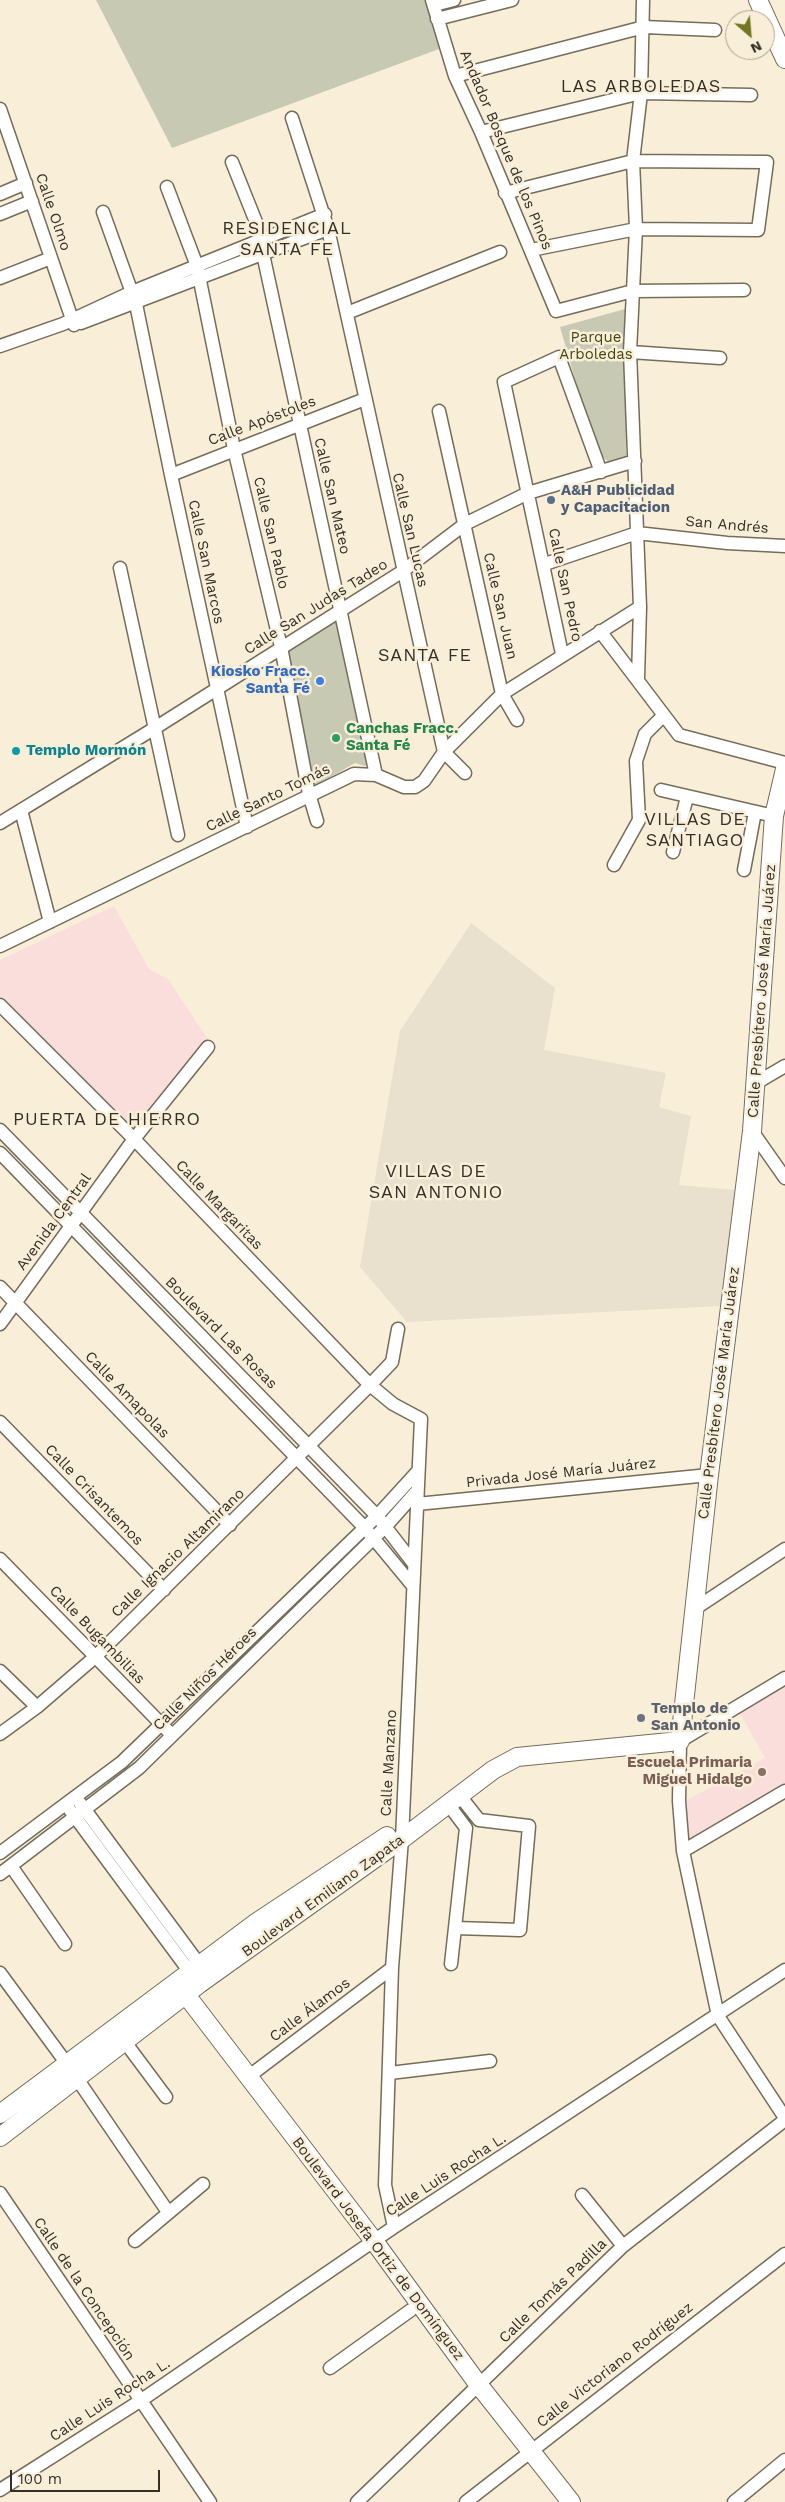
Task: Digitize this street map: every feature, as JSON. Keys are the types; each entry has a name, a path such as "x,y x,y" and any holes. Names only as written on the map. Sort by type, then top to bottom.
{"street":[{"path":"433,3 454,0"},
{"path":"437,19 512,0"},
{"path":"638,678 640,607 630,352 636,229 633,161 641,93 644,27 643,0"},
{"path":"758,0 785,59"},
{"name":"Andador Bosque de los Pinos","path":"433,3 455,76 481,132 556,311 633,291"},
{"path":"455,76 644,27 716,30"},
{"path":"481,132 641,93 751,95"},
{"name":"Calle Olmo","path":"0,112 3,128 32,200 70,323"},
{"name":"Calle San Lucas","path":"292,118 325,214 444,752"},
{"path":"505,193 633,161 768,162 758,230 636,229 531,250"},
{"name":"Calle San Mateo","path":"232,162 262,237 263,254 299,424 342,610 376,775"},
{"path":"0,194 26,183"},
{"name":"Calle San Pablo","path":"167,188 197,266 234,449 281,647 309,794 317,821"},
{"path":"0,214 32,200"},
{"name":"Calle San Marcos","path":"103,212 134,298 216,689 248,827"},
{"path":"0,346 70,323 134,298 197,266 262,237 325,214"},
{"path":"134,298 199,280 328,229"},
{"path":"347,313 500,252"},
{"path":"0,278 51,258"},
{"path":"633,291 744,290"},
{"path":"630,352 720,358"},
{"name":"Calle San Pedro","path":"562,654 545,564 504,382 559,357 601,472"},
{"name":"Calle Apóstoles","path":"171,475 234,449 365,400"},
{"name":"Calle San Juan","path":"439,411 502,694 517,720"},
{"name":"Calle San Judas Tadeo","path":"0,823 155,728 403,571 465,524 528,493 635,461"},
{"path":"545,564 637,533"},
{"name":"San Andrés","path":"637,533 727,543 785,546"},
{"path":"120,568 178,835"},
{"name":"Calle Santo Tomás","path":"0,946 248,827 309,794 354,774 376,775 404,787 415,787 424,781 444,752 502,694 562,654 640,607"},
{"path":"600,631 638,678 679,735 785,763"},
{"path":"614,865 639,820 636,761 645,734 664,715"},
{"path":"444,752 465,773"},
{"name":"Calle Presbítero José María Juárez","path":"718,2016 683,1851 680,1801 680,1736 709,1475 752,1131 774,816 785,769"},
{"path":"661,790 774,816"},
{"path":"673,852 687,797"},
{"path":"21,810 50,922"},
{"path":"744,870 755,812"},
{"name":"Calle Margaritas","path":"0,1005 134,1139 370,1385 393,1404 421,1419"},
{"name":"Avenida Central","path":"0,1324 134,1139 208,1047"},
{"path":"756,1083 785,1066"},
{"name":"Boulevard Las Rosas","path":"0,1130 377,1516 414,1564"},
{"path":"752,1131 785,1178"},
{"path":"0,1152 369,1533 413,1586"},
{"name":"Calle Amapolas","path":"0,1287 230,1525"},
{"name":"Calle Ignacio Altamirano","path":"0,1734 37,1707 95,1657 370,1385 392,1362 398,1329"},
{"name":"Calle Manzano","path":"394,2228 386,2186 392,1968 402,1832 421,1419"},
{"name":"Calle Crisantemos","path":"0,1422 164,1590"},
{"name":"Calle Niños Héroes","path":"0,1853 167,1729 369,1533 377,1516 418,1472"},
{"name":"Privada José María Juárez","path":"417,1497 709,1475"},
{"name":"Calle Niños Héroes","path":"369,1533 386,1526 417,1497"},
{"path":"693,1610 785,1549"},
{"name":"Calle Bugambilias","path":"0,1558 167,1729"},
{"path":"0,1671 37,1707"},
{"path":"680,1736 785,1678"},
{"name":"Calle Niños Héroes","path":"0,1874 139,1768 167,1729"},
{"name":"Boulevard Emiliano Zapata","path":"402,1832 486,1760 516,1748 680,1736"},
{"name":"Boulevard Emiliano Zapata","path":"0,2137 71,2071 188,1983 402,1832 454,1800 493,1770 517,1757 680,1736"},
{"path":"683,1851 785,1791"},
{"name":"Boulevard Josefa Ortiz de Domínguez","path":"71,1800 248,2077 474,2388"},
{"path":"454,1800 479,1820 529,1826 520,1930 456,1928"},
{"path":"451,1964 466,1828 454,1800"},
{"path":"466,1828 479,1820"},
{"path":"11,1866 65,1944"},
{"name":"Calle Álamos","path":"248,2077 392,1968"},
{"name":"Calle Luis Rocha L.","path":"0,2490 140,2401 394,2228 785,1970"},
{"path":"0,1973 71,2071 168,2212"},
{"name":"Boulevard Emiliano Zapata","path":"0,2114 71,2071 125,2042 188,1983"},
{"name":"Boulevard Josefa Ortiz de Domínguez","path":"188,1983 369,2245 411,2310 526,2455 556,2502"},
{"path":"718,2016 785,2119"},
{"path":"125,2042 166,2097"},
{"path":"390,2073 490,2061"},
{"name":"Calle Tomás Padilla","path":"357,2502 623,2246 785,2119"},
{"path":"135,2241 203,2184"},
{"name":"Calle de la Concepción","path":"0,2193 210,2502"},
{"path":"582,2195 623,2246"},
{"name":"Calle Victoriano Rodríguez","path":"466,2502 785,2254"},
{"path":"330,2368 411,2310"},
{"name":"Boulevard Josefa Ortiz de Domínguez","path":"526,2455 571,2502"},
{"path":"734,2502 785,2460"}],"shaded area":[{"path":"114,906 149,969 168,979 208,1039 134,1130 0,997 0,960"},
{"path":"471,923 555,988 544,1050 666,1073 659,1107 691,1116 679,1185 735,1190 721,1306 407,1322 360,1267 400,1031"},
{"name":"Escuela Primaria Miguel Hidalgo","path":"785,1681 785,1786 689,1842 685,1801 765,1758 738,1710"}],"green space":[{"path":"96,0 426,0 439,49 172,148"},
{"name":"Parque Arboledas","path":"625,309 626,456 608,462 595,448 560,327"},
{"path":"338,619 371,764 365,766 355,763 313,787 285,650"}],"place":[{"name":"A&H Publicidad y Capacitacion","path":"551,500"},
{"name":"Kiosko Fracc. Santa Fé","path":"320,681"},
{"name":"Canchas Fracc. Santa Fé","path":"336,738"},
{"name":"Templo Mormón","path":"16,751"},
{"name":"Templo de San Antonio","path":"641,1718"},
{"name":"Escuela Primaria Miguel Hidalgo","path":"762,1772"}],"district":[{"name":"LAS ARBOLEDAS","path":"641,87"},
{"name":"RESIDENCIAL SANTA FE","path":"287,239"},
{"name":"SANTA FE","path":"425,656"},
{"name":"VILLAS DE SANTIAGO","path":"695,830"},
{"name":"PUERTA DE HIERRO","path":"107,1120"},
{"name":"VILLAS DE SAN ANTONIO","path":"436,1182"}]}
